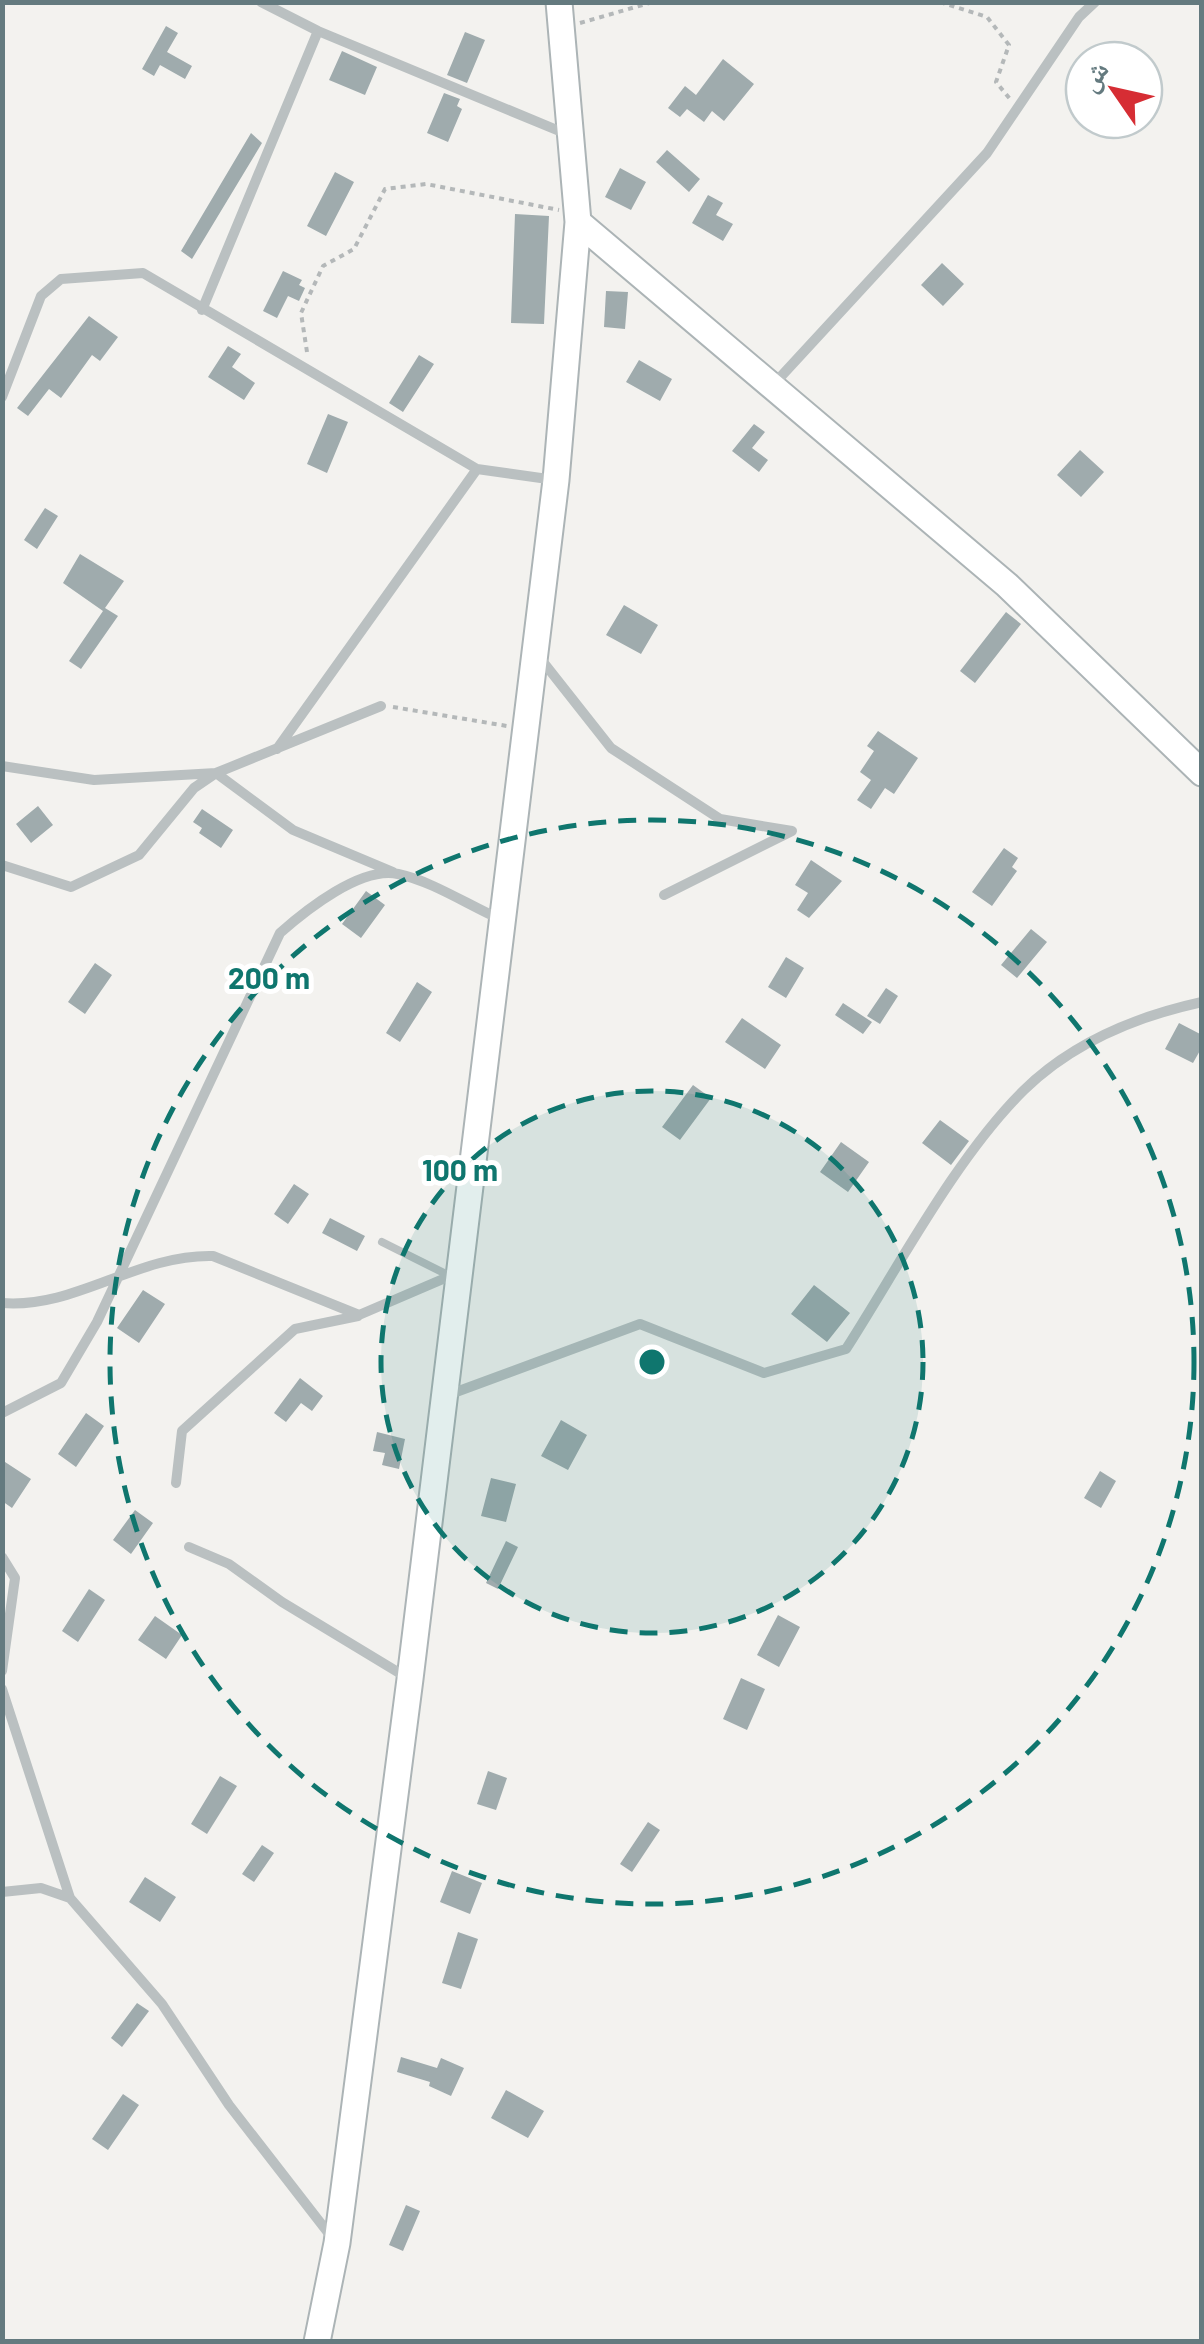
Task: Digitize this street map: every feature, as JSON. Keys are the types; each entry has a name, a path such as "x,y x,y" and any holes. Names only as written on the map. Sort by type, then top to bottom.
{"street":[{"path":"260,2 318,31 570,136"},
{"path":"317,2342 337,2244 410,1679 445,1396 455,1279 504,920 556,480 578,218 559,2"},
{"path":"774,384 987,153 1079,17 1095,2"},
{"path":"202,310 318,31"},
{"path":"578,218 1007,585 1202,773"},
{"path":"2,398 41,296 62,279 142,273 477,469 556,480"},
{"path":"276,750 477,469"},
{"path":"536,653 612,748 720,819 792,832 664,894"},
{"path":"2,864 71,887 139,855 194,788 216,773 381,706"},
{"path":"2,766 94,780 216,773 293,830 504,920"},
{"path":"2,1413 61,1383 119,1274 280,932 307,908 349,884 395,872"},
{"path":"445,1396 640,1324 764,1372 846,1350 971,1156 1025,1089 1083,1045 1169,1009 1202,1002"},
{"path":"2,1303 38,1306 119,1274 190,1255 213,1256 359,1316"},
{"path":"176,1482 182,1431 295,1329 359,1316 455,1279"},
{"path":"189,1547 229,1564 410,1679"},
{"path":"2,1557 15,1578 2,1670"},
{"path":"2,1689 70,1898 162,2004 229,2105 337,2244"},
{"path":"2,1892 41,1888 70,1898"}],"lane":[{"path":"382,1242 455,1279"}],"path":[{"path":"561,29 653,2"},
{"path":"940,2 987,17 1009,46 996,82 1018,108"},
{"path":"309,372 302,313 324,266 354,250 386,189 426,184 578,218"},
{"path":"381,706 526,730"}],"building":[{"path":"166,26 178,33 167,52 192,66 185,79 160,65 154,76 142,69"},
{"path":"465,32 485,40 467,83 447,75"},
{"path":"342,51 377,67 365,95 329,80"},
{"path":"723,59 754,84 724,121 712,111 704,122 687,109 680,117 668,108 685,86 696,95"},
{"path":"444,93 460,99 457,106 462,109 448,142 427,133"},
{"path":"251,133 262,143 192,259 181,251"},
{"path":"667,150 700,179 689,192 656,162"},
{"path":"620,168 646,182 631,210 605,197"},
{"path":"335,172 354,182 326,236 307,226"},
{"path":"708,195 723,203 716,215 733,224 723,241 692,223"},
{"path":"515,214 549,216 544,324 511,323"},
{"path":"942,263 964,284 943,306 921,285"},
{"path":"283,271 302,280 299,285 305,288 299,301 288,296 277,318 263,311"},
{"path":"606,291 628,292 625,329 604,327"},
{"path":"89,316 118,337 100,361 92,355 61,398 49,389 28,416 17,408"},
{"path":"228,346 241,354 232,367 255,383 244,400 208,377"},
{"path":"419,355 434,364 403,412 389,403"},
{"path":"639,360 672,379 660,401 626,382"},
{"path":"328,414 348,422 327,473 307,464"},
{"path":"754,424 765,432 752,448 768,460 759,472 732,451"},
{"path":"1080,450 1104,472 1081,497 1057,475"},
{"path":"45,508 58,516 37,549 24,540"},
{"path":"80,554 124,581 105,608 118,616 81,669 69,661 103,611 63,583"},
{"path":"624,605 658,625 641,654 606,635"},
{"path":"1006,612 1021,624 975,683 960,671"},
{"path":"878,731 918,758 894,794 885,788 871,809 857,800 871,780 860,772 874,751 867,746"},
{"path":"38,806 53,825 31,843 16,824"},
{"path":"202,809 233,830 221,848 199,833 202,828 193,822"},
{"path":"1004,848 1018,858 1012,867 1017,871 992,906 972,892"},
{"path":"811,860 842,881 809,918 797,910 808,893 795,885"},
{"path":"366,891 385,905 361,938 342,924"},
{"path":"1031,929 1047,942 1017,978 1001,965"},
{"path":"786,957 804,968 786,998 768,987"},
{"path":"95,963 112,975 85,1014 68,1002"},
{"path":"417,982 432,992 400,1042 386,1033"},
{"path":"886,988 898,996 880,1024 867,1016"},
{"path":"843,1003 872,1022 863,1034 835,1015"},
{"path":"742,1018 781,1045 765,1069 725,1042"},
{"path":"1179,1023 1202,1035 1202,1047 1193,1063 1165,1049"},
{"path":"693,1085 711,1098 680,1140 662,1127"},
{"path":"940,1120 969,1141 951,1165 922,1143"},
{"path":"841,1142 869,1162 848,1192 820,1172"},
{"path":"294,1184 309,1194 288,1224 274,1214"},
{"path":"330,1218 365,1236 357,1251 322,1233"},
{"path":"814,1285 850,1313 827,1342 791,1314"},
{"path":"143,1290 165,1304 139,1343 117,1328"},
{"path":"300,1378 323,1396 312,1411 301,1403 286,1422 274,1413"},
{"path":"86,1413 104,1426 76,1467 58,1454"},
{"path":"561,1420 587,1435 568,1470 541,1456"},
{"path":"377,1432 405,1439 399,1469 382,1465 385,1453 373,1451"},
{"path":"2,1460 31,1479 12,1508 2,1501"},
{"path":"1100,1471 1116,1481 1101,1508 1084,1498"},
{"path":"491,1478 516,1484 506,1522 481,1516"},
{"path":"135,1510 153,1523 131,1554 113,1540"},
{"path":"506,1541 518,1547 498,1589 486,1583"},
{"path":"89,1589 105,1600 78,1642 62,1631"},
{"path":"778,1615 800,1627 779,1667 757,1655"},
{"path":"155,1616 182,1635 166,1659 138,1640"},
{"path":"741,1678 765,1689 747,1730 723,1719"},
{"path":"488,1771 507,1778 496,1810 477,1804"},
{"path":"220,1776 237,1786 207,1834 191,1824"},
{"path":"648,1822 660,1830 632,1872 620,1864"},
{"path":"262,1845 274,1853 254,1882 242,1874"},
{"path":"452,1871 482,1883 470,1914 440,1902"},
{"path":"145,1877 176,1897 160,1922 129,1902"},
{"path":"458,1932 478,1939 461,1989 442,1983"},
{"path":"137,2003 149,2011 122,2047 111,2038"},
{"path":"401,2057 437,2068 441,2058 464,2068 451,2096 429,2086 430,2082 397,2072"},
{"path":"506,2090 544,2111 528,2138 491,2118"},
{"path":"123,2094 139,2105 108,2150 92,2139"},
{"path":"406,2205 420,2211 403,2251 389,2245"}]}
